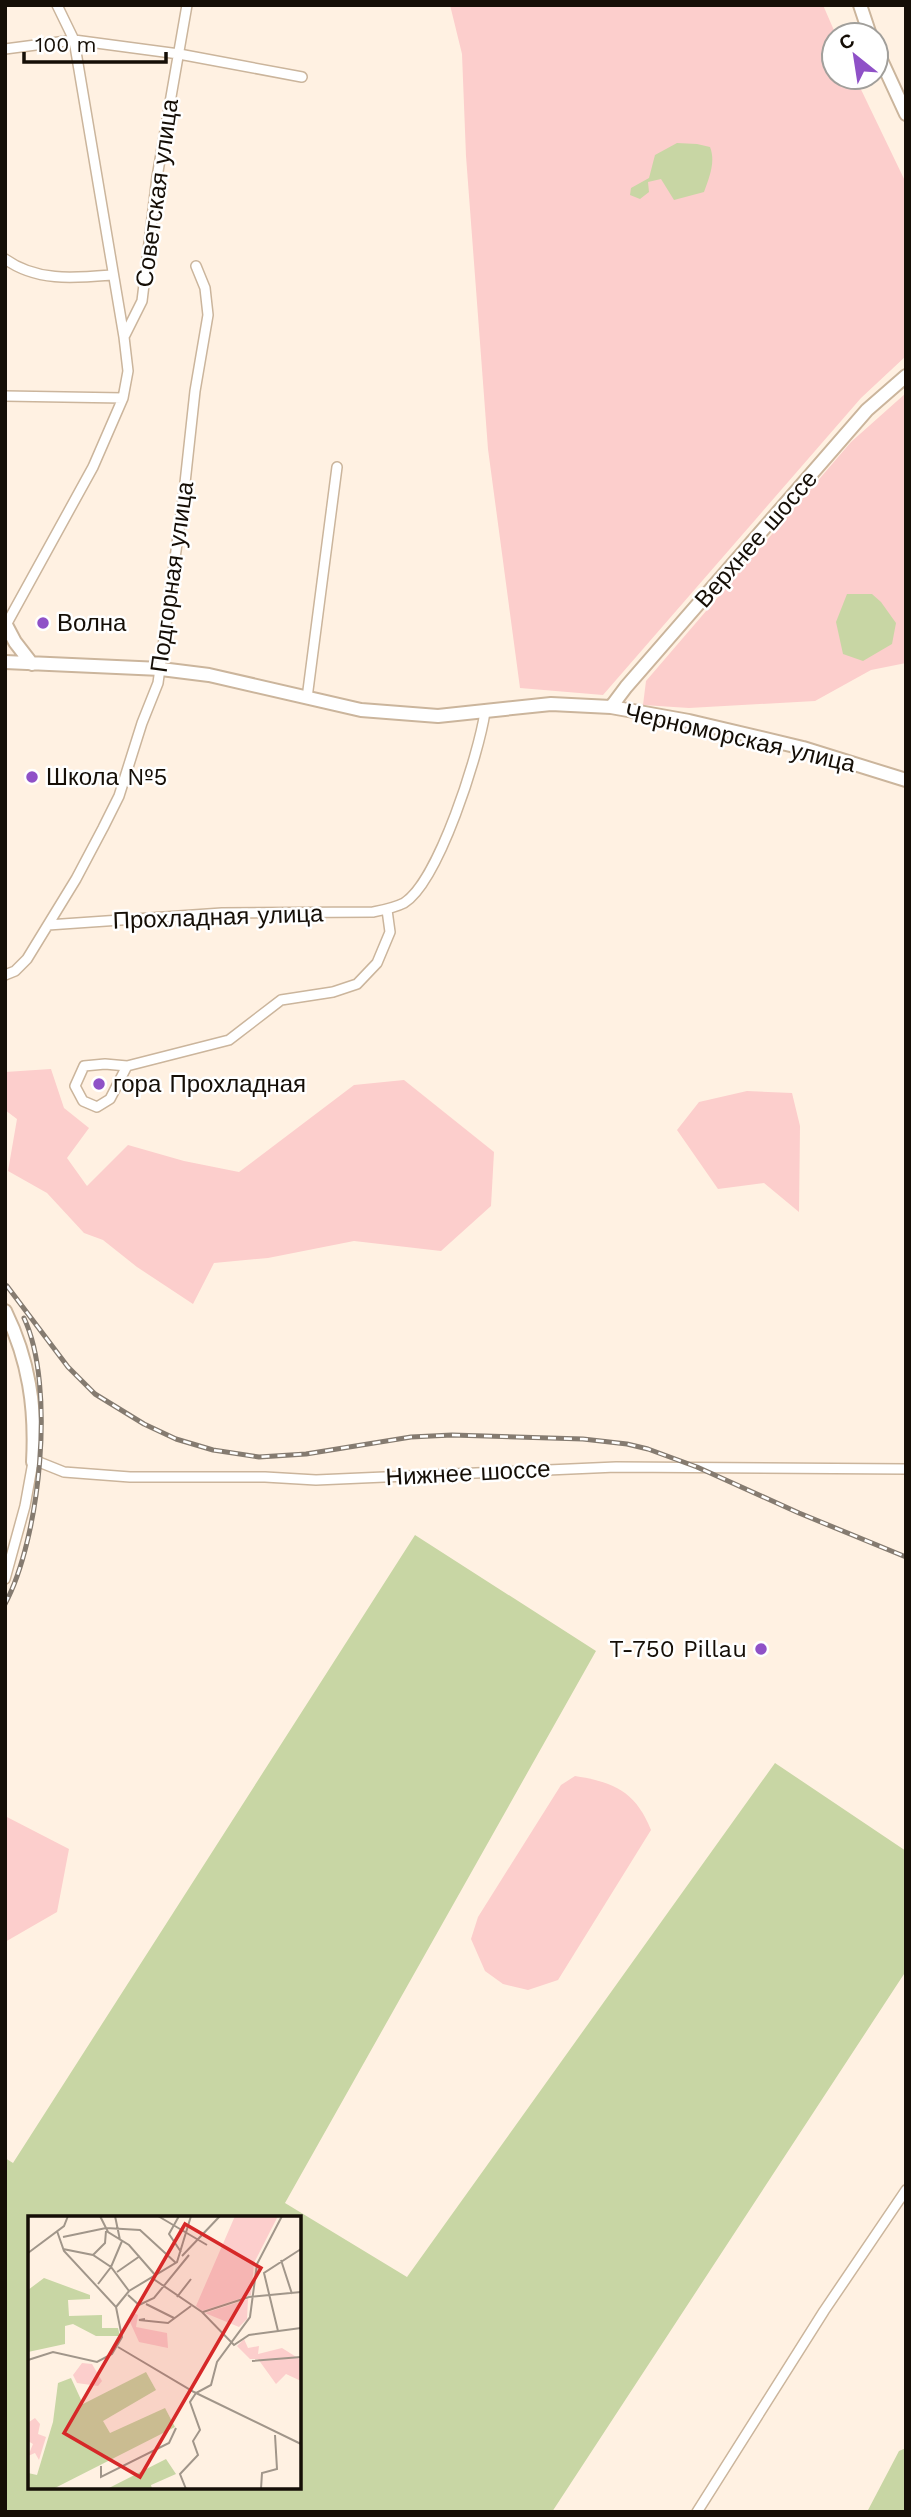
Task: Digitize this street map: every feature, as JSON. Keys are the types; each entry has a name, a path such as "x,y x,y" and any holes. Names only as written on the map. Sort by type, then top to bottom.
{"street":[{"path":"32,664 6,625 93,467 123,398 128,371 74,40 57,5"},
{"name":"Советская улица","path":"124,337 142,301 157,177 187,5"},
{"path":"5,49 74,40 179,54 302,76"},
{"path":"890,79 906,114"},
{"path":"5,260 19,269 41,276 71,278 112,275"},
{"name":"Подгорная улица","path":"5,975 15,971 27,959 76,879 119,796 162,669 195,391 208,315 205,288 196,266"},
{"name":"Верхнее шоссе","path":"611,707 867,410 906,376"},
{"path":"5,396 123,398"},
{"path":"307,698 337,467"},
{"name":"Черноморская улица","path":"5,662 162,669 209,675 361,710 438,716 551,704 611,707 688,721 803,748 906,780"},
{"path":"127,1066 110,1099 97,1107 83,1101 75,1086 84,1066 127,1066 229,1040 281,1000 333,992 358,984 377,963 390,932 387,910 405,902 421,886 439,857 481,740 485,712"},
{"name":"Прохладная улица","path":"48,925 222,913 387,910"},
{"path":"5,1311 27,1369 35,1426 33,1462 25,1506 5,1579"},
{"name":"Нижнее шоссе","path":"33,1462 64,1472 130,1477 265,1477 316,1480 603,1467 906,1469"},
{"path":"697,2512 824,2311 906,2190"}],"shaded area":[{"path":"450,5 823,5 830,21 820,21 820,91 862,91 906,183 906,356 861,398 603,695 520,688 488,449 466,156 462,54"},
{"path":"677,143 710,147 712,164 704,192 674,200 661,179 648,182 649,192 640,199 630,195 631,188 649,178 655,155"},
{"path":"906,393 906,663 871,670 815,701 689,708 643,705 646,681 851,442"},
{"path":"847,594 872,594 896,623 892,644 863,661 843,654 836,622"},
{"path":"51,1069 64,1108 89,1128 67,1158 87,1186 128,1145 184,1161 239,1172 354,1085 404,1080 494,1152 491,1206 441,1251 354,1241 268,1258 214,1263 193,1304 137,1267 103,1240 84,1233 47,1193 8,1171 17,1119 5,1110 5,1072"},
{"path":"747,1091 792,1093 800,1126 799,1212 764,1183 718,1189 677,1130 699,1102"},
{"path":"415,1535 596,1651 285,2203 407,2277 775,1763 906,1851 906,1971 552,2512 5,2512 5,2158 13,2163"},
{"path":"575,1776 601,1782 622,1791 638,1806 651,1830 558,1980 528,1990 503,1984 485,1971 471,1939 478,1917 561,1785"},
{"path":"5,1816 69,1849 57,1912 5,1942"},
{"path":"906,2448 906,2512 867,2512 899,2451"}],"railway":[{"path":"7,1286 68,1367 95,1394 144,1424 176,1439 213,1450 259,1457 306,1454 411,1437 452,1435 583,1439 627,1444 697,1467 906,1557"},
{"path":"5,1604 27,1541 40,1462 39,1382 34,1347 24,1318"}],"place":[{"name":"Волна","path":"43,623"},
{"name":"Школа №5","path":"32,777"},
{"name":"гора Прохладная","path":"99,1084"},
{"name":"T-750 Pillau","path":"761,1649"}]}
